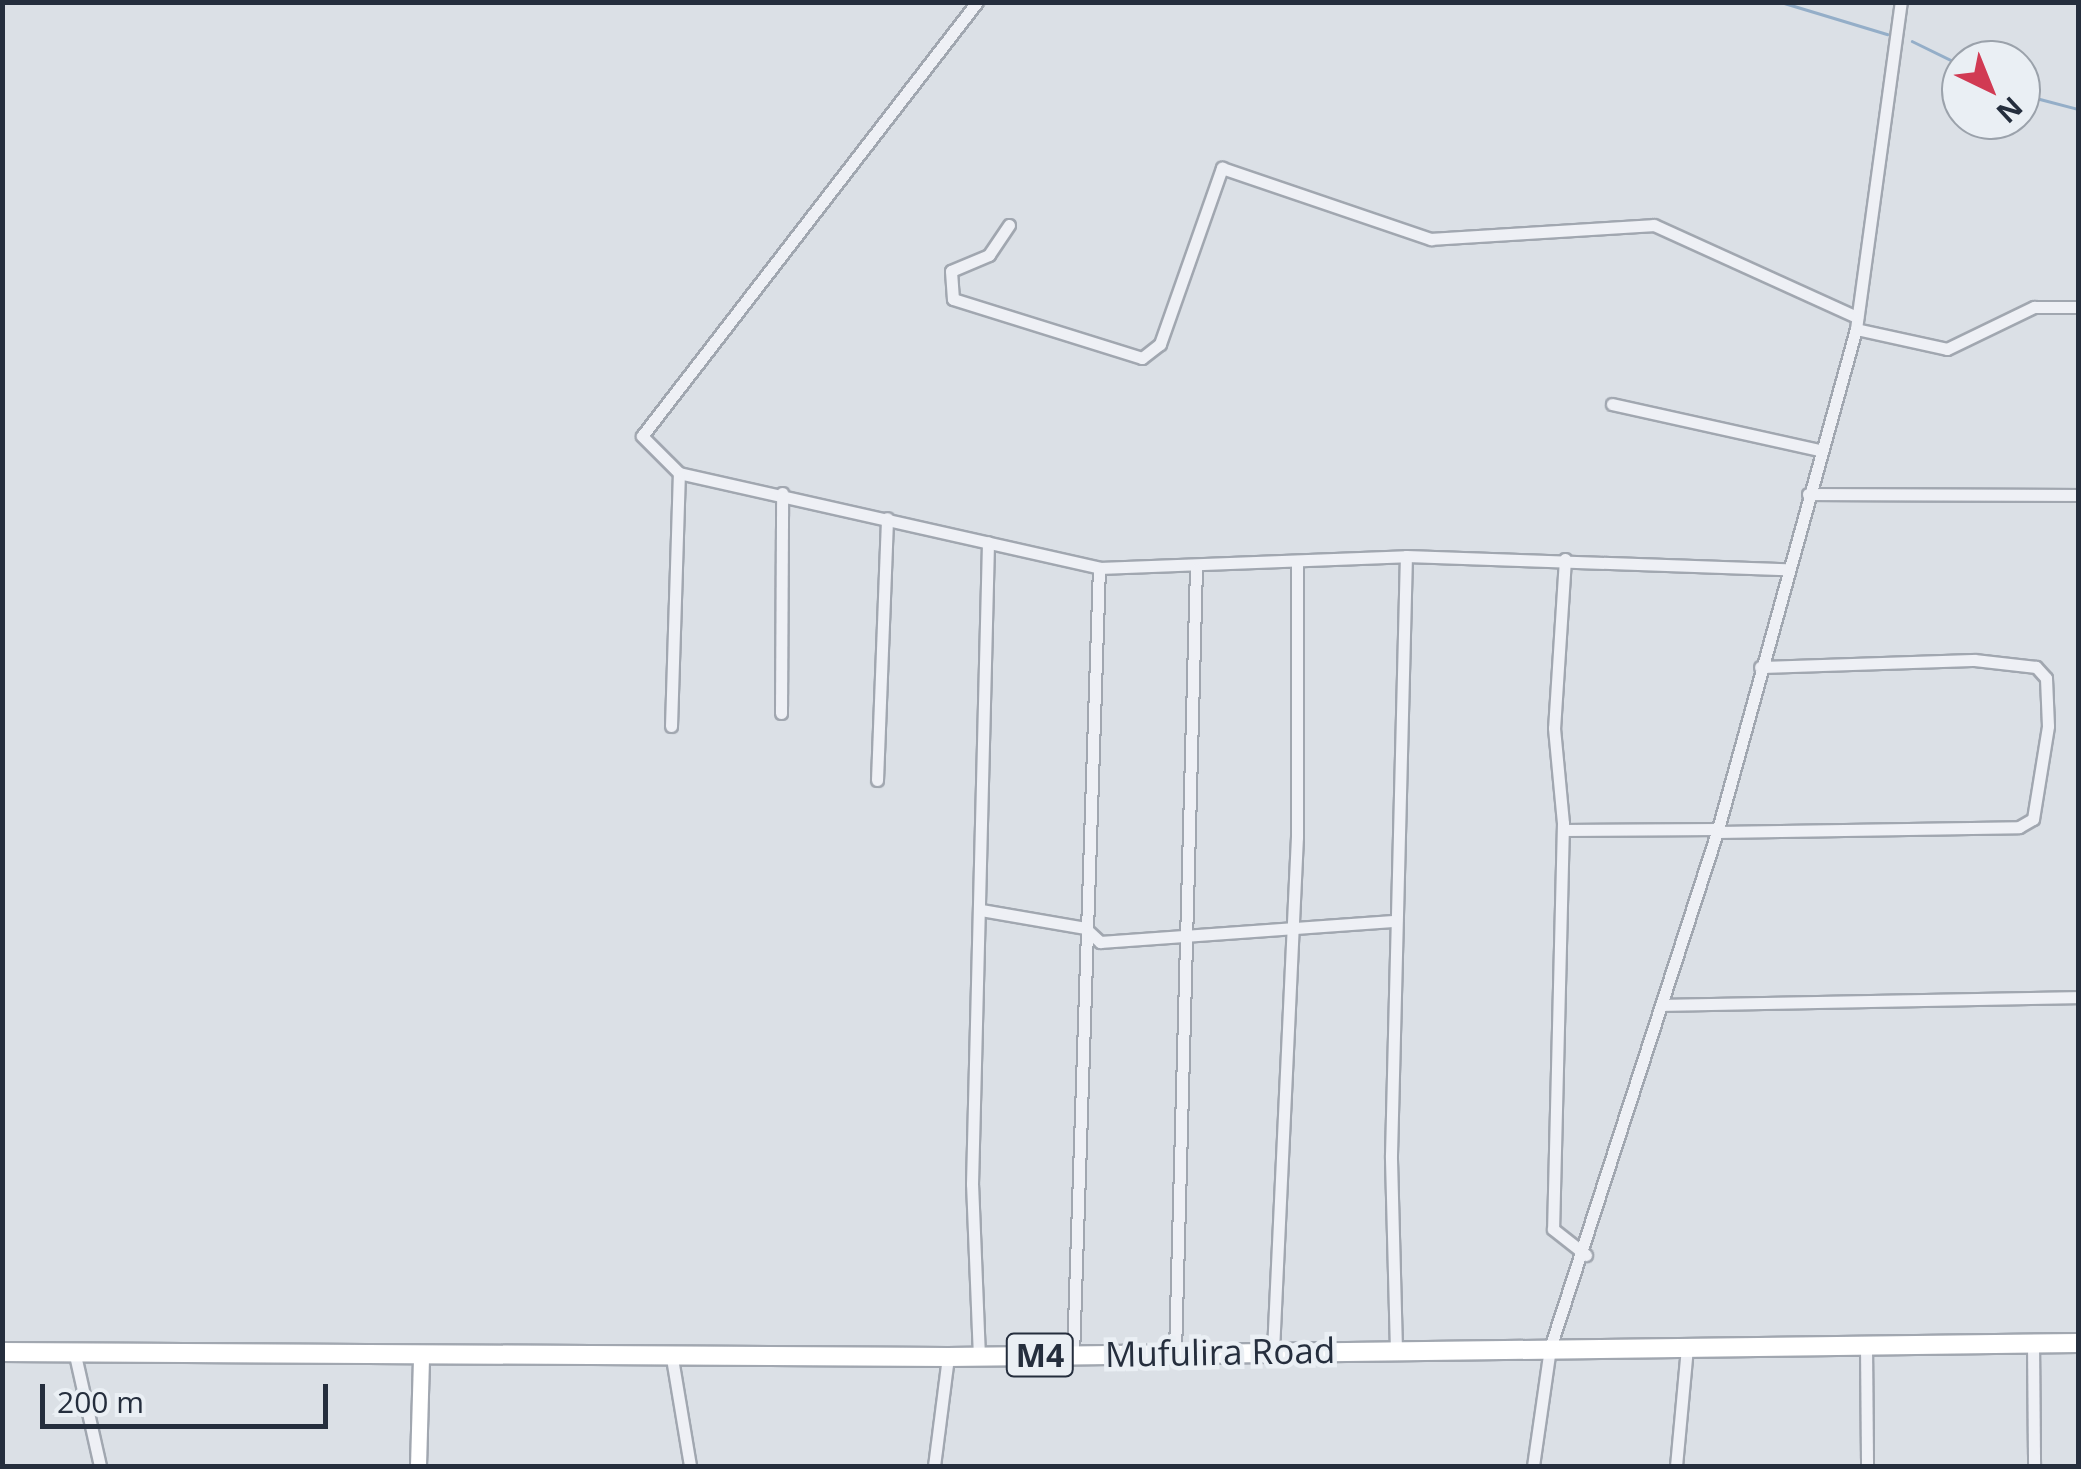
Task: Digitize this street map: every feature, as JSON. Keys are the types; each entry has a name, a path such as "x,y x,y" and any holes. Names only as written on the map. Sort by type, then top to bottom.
{"main road":[{"name":"Mufulira Road","path":"2,1352 76,1356 948,1357 2078,1343"}],"street":[{"path":"976,2 642,436 679,472 1099,568 1196,569 1406,556 1565,558 1786,569"},
{"path":"1533,1466 1550,1348 1586,1255 1717,830 1856,323 1900,2"},
{"path":"1009,225 989,255 951,271 953,299 1142,358 1160,344 1222,168 1431,239 1654,225 1856,323 1947,349 2012,314 2078,307"},
{"path":"1612,404 1820,450"},
{"path":"671,726 679,472"},
{"path":"782,493 782,713"},
{"path":"1808,494 2078,495"},
{"path":"877,780 886,518"},
{"path":"979,1356 972,1184 988,542"},
{"path":"1396,1350 1396,921 1406,556"},
{"path":"1565,558 1554,728 1562,830 1553,1229 1586,1255"},
{"path":"1273,1351 1292,930 1297,563"},
{"path":"1072,1355 1099,568"},
{"path":"1174,1353 1192,939 1196,569"},
{"path":"1562,830 2002,828 2033,819 2048,726 2046,678 2036,668 1974,660 1760,667"},
{"path":"981,910 1085,928 1100,942 1192,939 1396,921"},
{"path":"1664,1005 2078,997"},
{"path":"2032,1344 2034,1466"},
{"path":"1866,1345 1867,1466"},
{"path":"1676,1466 1687,1348"},
{"path":"76,1356 100,1466"},
{"path":"418,1466 422,1356"},
{"path":"934,1466 948,1357"},
{"path":"672,1358 690,1466"}],"waterway":[{"path":"1781,2 1887,34"},
{"path":"1912,41 1941,55"},
{"path":"2041,99 2078,109"}]}
